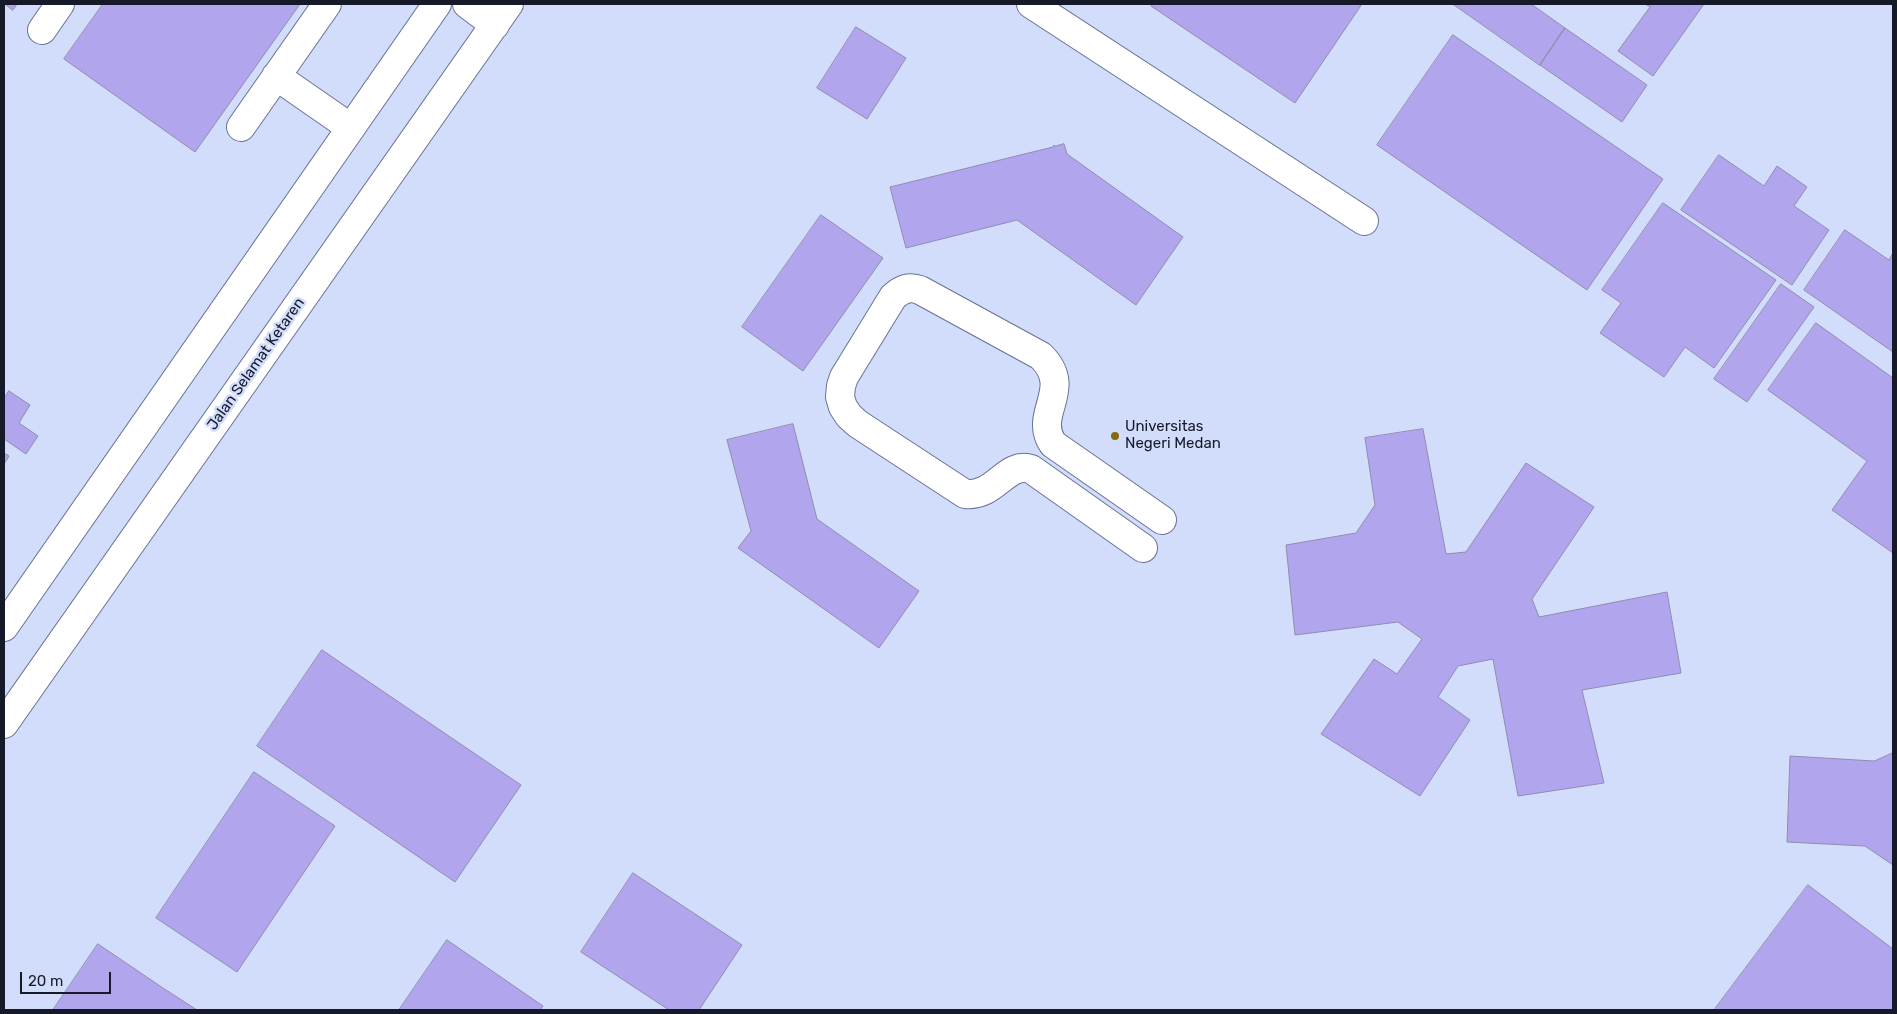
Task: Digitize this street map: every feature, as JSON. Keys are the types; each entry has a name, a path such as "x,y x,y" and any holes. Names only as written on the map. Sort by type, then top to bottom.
{"street":[{"path":"42,30 60,4"},
{"path":"241,127 328,4"},
{"path":"4,627 437,4"},
{"path":"467,4 502,14"},
{"path":"1031,4 1364,221"},
{"name":"Jalan Selamat Ketaren","path":"4,724 502,14"},
{"path":"276,76 351,128"},
{"path":"1143,548 1031,469 1025,467 1015,468 986,491 980,494 965,494 858,424 849,416 840,397 844,377 894,297 906,288 920,290 1041,356 1049,364 1055,381 1055,391 1046,428 1053,444 1162,520"}],"building":[{"path":"5,4 17,4 13,10"},
{"path":"103,4 300,4 195,152 64,59"},
{"path":"1153,4 1362,4 1295,103 1151,6"},
{"path":"1453,4 1531,4 1565,28 1540,65"},
{"path":"1645,4 1704,4 1653,76 1618,51 1650,7"},
{"path":"856,27 906,58 867,119 817,88"},
{"path":"1565,28 1647,85 1622,122 1540,65"},
{"path":"1453,35 1663,179 1587,290 1377,145"},
{"path":"1064,144 1067,154 1183,237 1136,305 1017,220 906,248 890,187"},
{"path":"1719,155 1764,186 1777,166 1807,187 1794,206 1829,230 1792,285 1681,210"},
{"path":"1663,203 1776,280 1714,368 1685,347 1664,377 1600,333 1621,303 1602,290"},
{"path":"821,215 883,258 803,371 742,327"},
{"path":"1845,230 1889,260 1893,253 1893,352 1804,290"},
{"path":"1781,284 1814,307 1747,402 1714,379"},
{"path":"1816,323 1893,378 1893,553 1832,510 1867,461 1768,390"},
{"path":"9,391 30,405 19,423 38,436 26,454 4,439 4,399"},
{"path":"793,424 817,519 919,591 879,648 738,548 751,531 727,440"},
{"path":"1423,429 1446,554 1466,552 1526,463 1594,507 1532,599 1539,617 1667,592 1681,673 1582,690 1604,783 1518,796 1493,659 1458,666 1438,697 1470,720 1420,796 1321,734 1374,659 1397,674 1422,639 1398,622 1295,635 1286,545 1356,533 1375,505 1365,438"},
{"path":"4,453 9,456 4,464"},
{"path":"322,650 521,785 455,882 257,746"},
{"path":"1893,753 1893,865 1865,846 1787,842 1790,756 1874,761"},
{"path":"254,772 335,826 237,972 156,918"},
{"path":"633,873 742,945 699,1010 669,1010 581,952"},
{"path":"1808,885 1893,949 1893,1010 1716,1010 1715,1009"},
{"path":"447,940 543,1006 540,1010 399,1010"},
{"path":"98,944 163,988 197,1010 53,1010"}],"place":[{"name":"Universitas Negeri Medan","path":"1115,436"}]}
